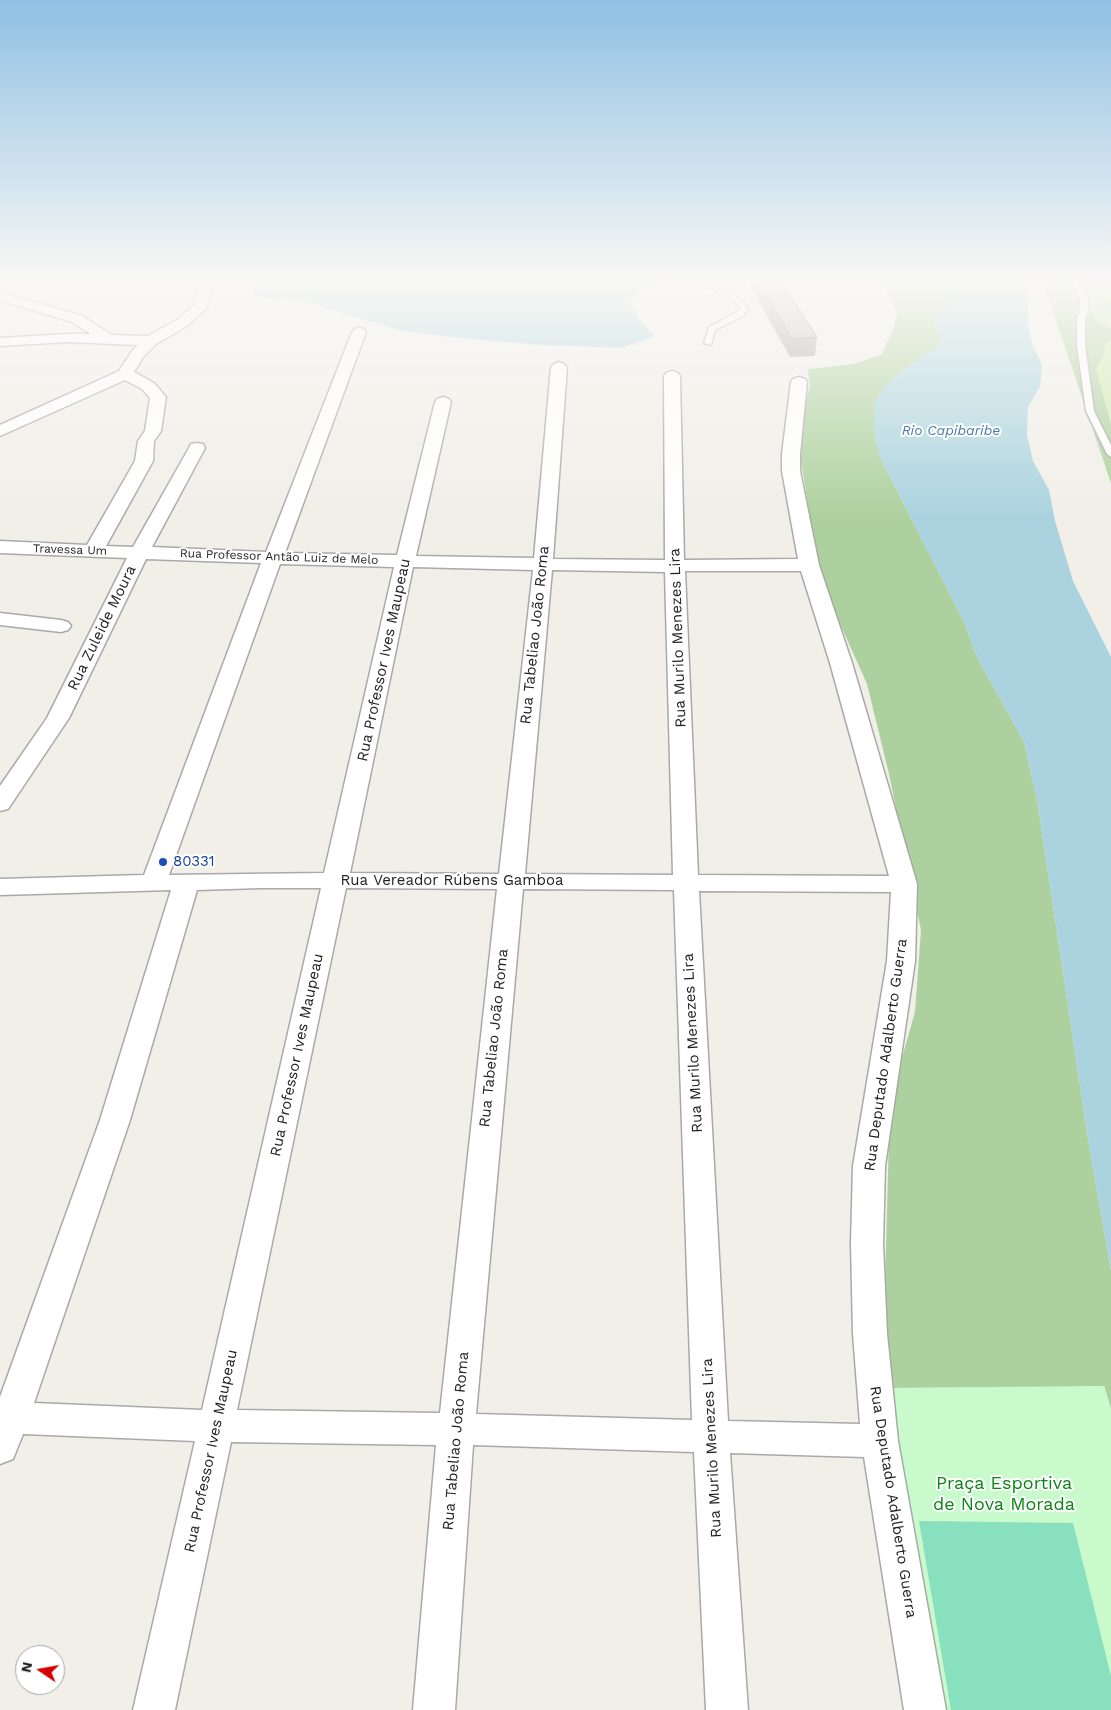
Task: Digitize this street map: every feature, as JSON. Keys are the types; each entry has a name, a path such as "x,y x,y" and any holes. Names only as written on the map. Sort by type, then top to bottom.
{"street":[{"path":"0,431 125,374 134,359"},
{"path":"154,882 273,558 349,359"},
{"name":"Rua Tabeliao João Roma","path":"434,1710 456,1429 543,564 559,367"},
{"path":"93,551 144,461 146,441 152,431 158,398 148,386 125,374"},
{"name":"Rua Murilo Menezes Lira","path":"672,376 675,566 686,882 711,1436 727,1710"},
{"name":"Rua Deputado Adalberto Guerra","path":"799,382 790,454 809,565 844,672 904,884 901,961 869,1166 867,1244 870,1334 880,1441 925,1710"},
{"name":"Rua Professor Ives Maupeau","path":"154,1710 405,561 443,402"},
{"name":"Rua Zuleide Moura","path":"0,804 58,718 139,553 196,448"},
{"name":"Travessa Um","path":"0,547 139,553"},
{"name":"Rua Professor Antão Luiz de Melo","path":"139,553 543,564 675,566 809,565"},
{"path":"0,619 61,626"},
{"name":"Rua Vereador Rúbens Gamboa","path":"0,888 188,881 335,880 904,884"},
{"path":"188,881 115,1120 3,1428 217,1426 456,1429 880,1441"}],"lane":[{"path":"1083,359 1090,411 1111,454"}],"green space":[{"path":"869,359 920,359 890,381 879,455 965,624 977,657 1024,742 1037,799 1089,1145 1111,1271 1111,1409 1104,1386 882,1393 890,1100 915,1012 921,930 889,774 867,684 836,615 817,558 797,438 810,386 808,369 854,364"},
{"path":"1069,359 1111,359 1111,483"},
{"path":"1069,359 1102,359 1096,369 1111,424 1111,483"},
{"name":"Praça Esportiva de Nova Morada","path":"1104,1386 1111,1409 1111,1710 936,1710 875,1388"},
{"path":"919,1521 1073,1523 1111,1676 1111,1710 951,1710"}],"water":[{"name":"Rio Capibaribe","path":"919,359 1039,359 1042,365 1040,387 1028,407 1027,435 1033,461 1049,490 1055,521 1073,581 1111,657 1111,1271 1089,1145 1037,799 1024,742 977,657 965,624 879,455 874,431 875,401 890,381"}],"place":[{"name":"80331","path":"163,862"}]}
